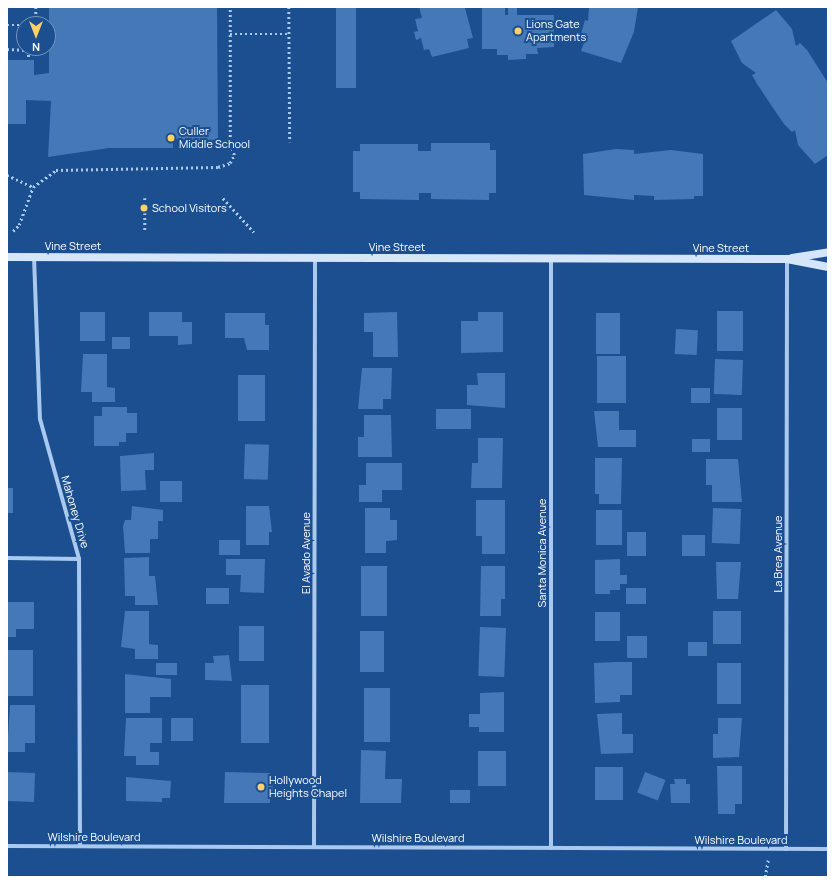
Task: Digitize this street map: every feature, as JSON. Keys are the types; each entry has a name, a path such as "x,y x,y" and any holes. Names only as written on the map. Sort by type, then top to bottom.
{"main road":[{"name":"Vine Street","path":"7,257 787,259 828,252"},
{"name":"Vine Street","path":"787,259 828,267"}],"street":[{"name":"Mahoney Drive","path":"34,257 40,419 79,559 80,846"},
{"name":"El Avado Avenue","path":"314,847 315,258"},
{"name":"Santa Monica Avenue","path":"551,258 551,848"},
{"name":"La Brea Avenue","path":"786,849 787,259"},
{"path":"7,558 79,559"},
{"name":"Wilshire Boulevard","path":"7,846 828,849"}],"path":[{"path":"13,231 19,225 33,187 56,170 218,167 230,163 234,155 230,142 230,7"},
{"path":"289,7 290,142"},
{"path":"230,34 289,34"},
{"path":"7,49 27,50 30,60"},
{"path":"7,175 33,187"},
{"path":"145,198 145,231"},
{"path":"223,198 254,232"},
{"path":"766,877 768,860"}],"building":[{"name":"Culler Middle School","path":"49,7 217,7 218,140 173,139 173,148 109,148 48,157 51,101 26,100 26,124 7,124 7,60 34,60 34,75 49,73 49,56 56,56 56,16 49,16"},
{"path":"336,7 356,7 356,88 336,88"},
{"path":"419,7 465,8 473,38 467,39 469,48 432,57 429,49 424,50 421,38 416,40 414,32 418,31 415,19 422,18"},
{"name":"Lions Gate Apartments","path":"482,7 505,7 505,15 508,15 508,7 517,7 517,15 554,15 554,47 537,48 538,54 526,54 526,59 508,60 508,55 497,55 497,49 482,49"},
{"path":"589,7 638,7 634,32 621,63 581,51 584,43 579,41 585,20 588,21"},
{"path":"776,10 792,29 796,46 800,43 807,50 828,83 828,155 815,164 798,145 795,130 792,132 784,124 757,84 752,75 756,73 742,63 731,41"},
{"path":"431,143 490,143 490,150 496,150 496,193 489,193 489,200 431,199 431,193 419,193 419,200 360,199 360,192 353,192 353,151 360,151 360,144 418,144 418,151 431,151"},
{"path":"616,149 634,150 634,154 671,150 703,154 703,196 694,196 694,199 654,200 654,196 634,195 634,200 584,195 583,154"},
{"path":"717,311 743,311 743,351 717,351"},
{"path":"80,312 105,312 105,341 80,341"},
{"path":"149,312 182,312 182,322 192,322 192,344 178,345 178,336 149,336"},
{"path":"397,312 398,357 373,357 373,332 364,332 364,313"},
{"path":"478,312 503,312 503,352 461,353 461,321 478,321"},
{"path":"225,313 265,313 265,325 269,325 269,350 247,350 244,338 225,338"},
{"path":"596,313 620,313 620,354 596,354"},
{"path":"676,329 698,330 697,355 675,354"},
{"path":"112,337 130,337 130,349 112,349"},
{"path":"83,354 107,354 107,387 115,388 115,402 92,402 92,392 81,392"},
{"path":"597,356 626,356 626,403 597,403"},
{"path":"715,359 743,360 742,395 714,394"},
{"path":"362,368 392,368 391,399 383,399 383,409 358,409"},
{"path":"477,373 505,373 505,408 467,405 467,385 478,385"},
{"path":"238,375 265,375 265,421 238,421"},
{"path":"691,388 710,388 710,403 691,403"},
{"path":"102,407 127,407 127,413 137,413 137,433 126,433 126,442 119,442 119,446 94,446 94,416 102,416"},
{"path":"717,408 742,408 742,440 717,440"},
{"path":"436,409 471,409 471,429 436,429"},
{"path":"594,411 619,411 619,430 636,430 636,447 598,447"},
{"path":"364,415 391,415 392,457 358,457 358,437 364,437"},
{"path":"478,438 503,438 502,488 471,488 472,463 478,463"},
{"path":"692,439 710,439 710,452 692,452"},
{"path":"245,444 269,445 268,480 244,479"},
{"path":"154,453 154,470 145,470 146,490 121,491 120,456"},
{"path":"595,458 622,458 621,504 599,504 599,494 595,494"},
{"path":"706,459 738,459 742,502 712,502 712,485 706,485"},
{"path":"366,463 402,463 402,490 382,490 382,502 359,502 359,485 366,485"},
{"path":"160,481 182,481 182,502 160,502"},
{"path":"7,488 13,488 13,513 7,513"},
{"path":"476,500 505,500 505,554 482,554 482,536 476,536"},
{"path":"132,506 163,510 163,521 158,521 158,539 150,539 150,553 125,553 123,526 125,520 131,520"},
{"path":"246,506 269,506 272,532 269,532 269,545 246,545"},
{"path":"365,508 390,508 390,520 397,520 397,540 386,541 386,553 365,553"},
{"path":"713,508 741,509 740,544 712,543"},
{"path":"596,510 622,510 622,545 596,545"},
{"path":"627,532 646,532 646,556 627,556"},
{"path":"682,535 705,535 705,556 682,556"},
{"path":"219,540 240,540 240,555 219,555"},
{"path":"149,557 149,576 155,576 158,605 135,605 135,596 125,596 124,558"},
{"path":"226,559 265,559 264,593 240,592 241,575 226,575"},
{"path":"620,559 620,575 627,575 627,584 620,584 620,590 610,590 610,594 595,594 595,560"},
{"path":"716,562 741,562 738,599 717,599"},
{"path":"361,566 387,566 387,616 361,616"},
{"path":"481,566 505,566 505,599 501,599 501,616 480,616"},
{"path":"206,588 229,588 229,604 206,604"},
{"path":"626,588 646,588 646,604 626,604"},
{"path":"7,602 34,602 34,629 16,629 16,637 7,637"},
{"path":"125,611 149,611 149,644 158,645 158,659 135,659 135,649 121,647"},
{"path":"713,611 741,611 741,644 713,644"},
{"path":"595,612 620,612 620,641 595,641"},
{"path":"239,626 264,626 264,661 239,661"},
{"path":"480,627 506,628 504,677 478,676"},
{"path":"360,631 384,631 384,672 360,672"},
{"path":"627,636 647,636 647,658 627,658"},
{"path":"688,642 707,642 707,656 688,656"},
{"path":"7,650 33,650 33,696 7,696"},
{"path":"229,655 232,681 205,680 205,663 214,663 213,656"},
{"path":"632,662 632,695 620,695 620,702 595,703 594,663"},
{"path":"156,663 177,663 177,675 156,675"},
{"path":"717,663 741,663 741,704 717,704"},
{"path":"125,674 171,679 171,697 150,697 150,713 125,713"},
{"path":"241,685 269,685 269,743 241,743"},
{"path":"364,688 390,688 390,742 364,742"},
{"path":"504,692 504,732 479,732 479,727 469,727 469,714 480,714 480,693"},
{"path":"10,705 35,705 35,743 25,743 25,752 7,752"},
{"path":"622,713 622,734 633,734 633,753 601,754 597,714"},
{"path":"126,718 162,718 162,743 150,743 150,752 159,752 159,765 136,765 136,756 124,756"},
{"path":"171,718 193,718 193,741 171,741"},
{"path":"718,718 742,718 739,757 713,758 713,734 718,734"},
{"path":"361,750 386,751 385,779 402,779 401,803 360,803"},
{"path":"478,751 506,751 506,786 478,786"},
{"path":"717,766 742,766 742,804 735,804 735,814 718,814"},
{"path":"595,767 623,767 623,800 595,800"},
{"path":"7,772 35,773 34,802 7,801"},
{"path":"225,772 270,773 274,792 270,791 270,803 224,803"},
{"path":"645,772 666,780 658,800 637,793"},
{"path":"126,777 171,781 170,798 162,798 162,802 126,801"},
{"path":"674,779 686,779 686,784 690,784 690,803 671,803 670,784 675,784"},
{"path":"450,790 470,790 470,803 450,803"}],"place":[{"name":"Lions Gate Apartments","path":"518,31"},
{"name":"Culler Middle School","path":"171,138"},
{"name":"School Visitors","path":"144,208"},
{"name":"Hollywood Heights Chapel","path":"261,787"}]}
